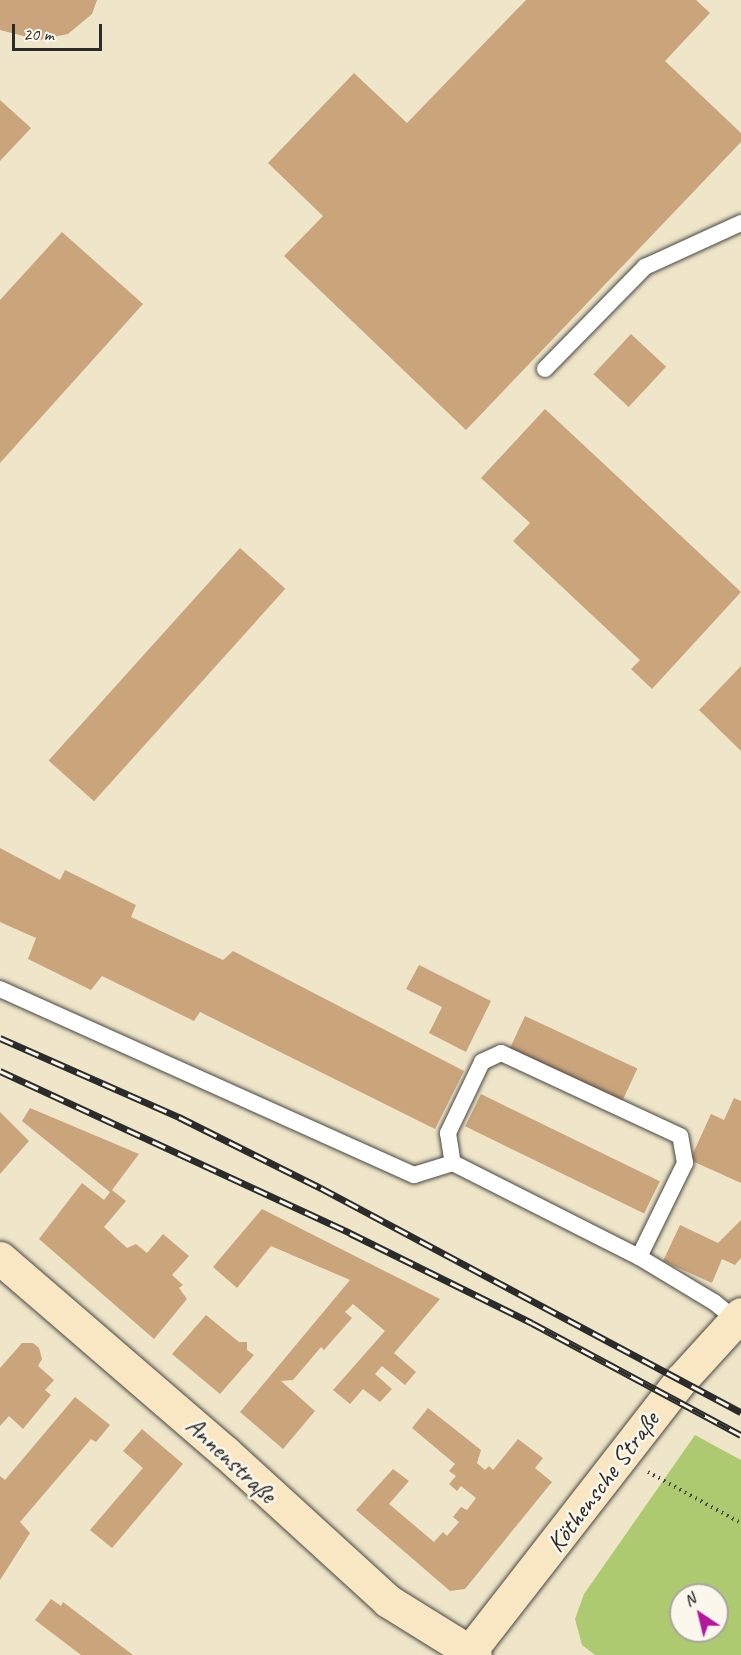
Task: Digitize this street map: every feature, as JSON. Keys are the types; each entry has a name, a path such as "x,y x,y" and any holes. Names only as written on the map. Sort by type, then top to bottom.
{"main road":[{"name":"Annenstraße","path":"0,1258 217,1444 388,1601 472,1654"},
{"name":"Köthensche Straße","path":"472,1654 681,1380 738,1317"}],"lane":[{"path":"545,369 645,267 741,223"},
{"path":"0,989 414,1175 453,1163 639,1257 738,1317"},
{"path":"453,1163 448,1133 482,1062 501,1053 680,1136 685,1163 639,1257"}],"path":[{"path":"622,1457 741,1523"}],"green space":[{"path":"695,1435 741,1460 741,1655 595,1655 582,1645 575,1619 584,1594"}],"building":[{"path":"0,0 97,0 92,14 68,34 39,40 0,30"},
{"path":"526,0 696,0 710,13 665,61 741,133 741,142 466,430 284,256 323,216 268,163 354,73 407,123"},
{"path":"0,100 31,128 0,161"},
{"path":"62,232 143,304 0,463 0,300"},
{"path":"631,334 666,367 629,407 593,374"},
{"path":"545,409 741,592 652,689 631,669 640,660 513,541 530,523 481,478"},
{"path":"240,548 285,589 94,801 49,761"},
{"path":"741,666 741,751 699,710"},
{"path":"0,848 60,880 65,870 136,905 131,917 223,960 233,951 464,1071 435,1129 200,1012 194,1021 102,976 91,990 28,959 36,938 0,922"},
{"path":"419,965 491,1001 466,1052 429,1033 442,1007 406,989"},
{"path":"525,1016 637,1068 622,1102 509,1050"},
{"path":"481,1094 660,1181 644,1214 465,1126"},
{"path":"734,1098 741,1101 741,1183 690,1160 711,1114 724,1120"},
{"path":"30,1108 139,1154 112,1190 126,1201 104,1227 127,1248 136,1244 147,1253 163,1234 189,1256 172,1275 183,1285 179,1288 187,1299 154,1339 39,1239 82,1183 104,1200 110,1192 22,1121"},
{"path":"0,1112 29,1141 0,1174"},
{"path":"262,1209 440,1299 394,1353 416,1372 405,1385 382,1366 375,1374 392,1389 380,1402 363,1389 350,1404 333,1390 385,1331 353,1304 345,1312 352,1318 324,1350 321,1347 293,1380 281,1381 315,1411 283,1449 240,1412 350,1280 271,1246 237,1288 213,1267"},
{"path":"741,1220 741,1258 735,1265 722,1259 712,1283 663,1261 680,1225 718,1243"},
{"path":"206,1315 239,1342 247,1342 247,1350 254,1355 220,1394 172,1354"},
{"path":"22,1343 33,1343 39,1348 42,1359 38,1366 54,1380 45,1390 51,1395 23,1429 9,1416 0,1426 0,1368"},
{"path":"75,1397 110,1425 96,1442 91,1439 20,1522 30,1533 0,1580 0,1476 5,1480"},
{"path":"428,1408 481,1450 477,1463 485,1470 489,1466 493,1470 518,1439 543,1458 535,1468 552,1482 465,1589 450,1591 356,1510 393,1469 409,1481 389,1504 434,1542 443,1532 447,1536 459,1522 453,1517 461,1507 467,1510 476,1498 461,1486 457,1491 449,1484 456,1476 449,1471 455,1464 412,1428"},
{"path":"142,1429 183,1464 112,1548 90,1530 143,1468 123,1451"},
{"path":"51,1599 61,1606 63,1602 133,1655 81,1655 35,1620"}],"railway":[{"path":"0,1038 179,1117 321,1188 741,1412"},
{"path":"0,1071 350,1233 532,1323 741,1435"}]}
